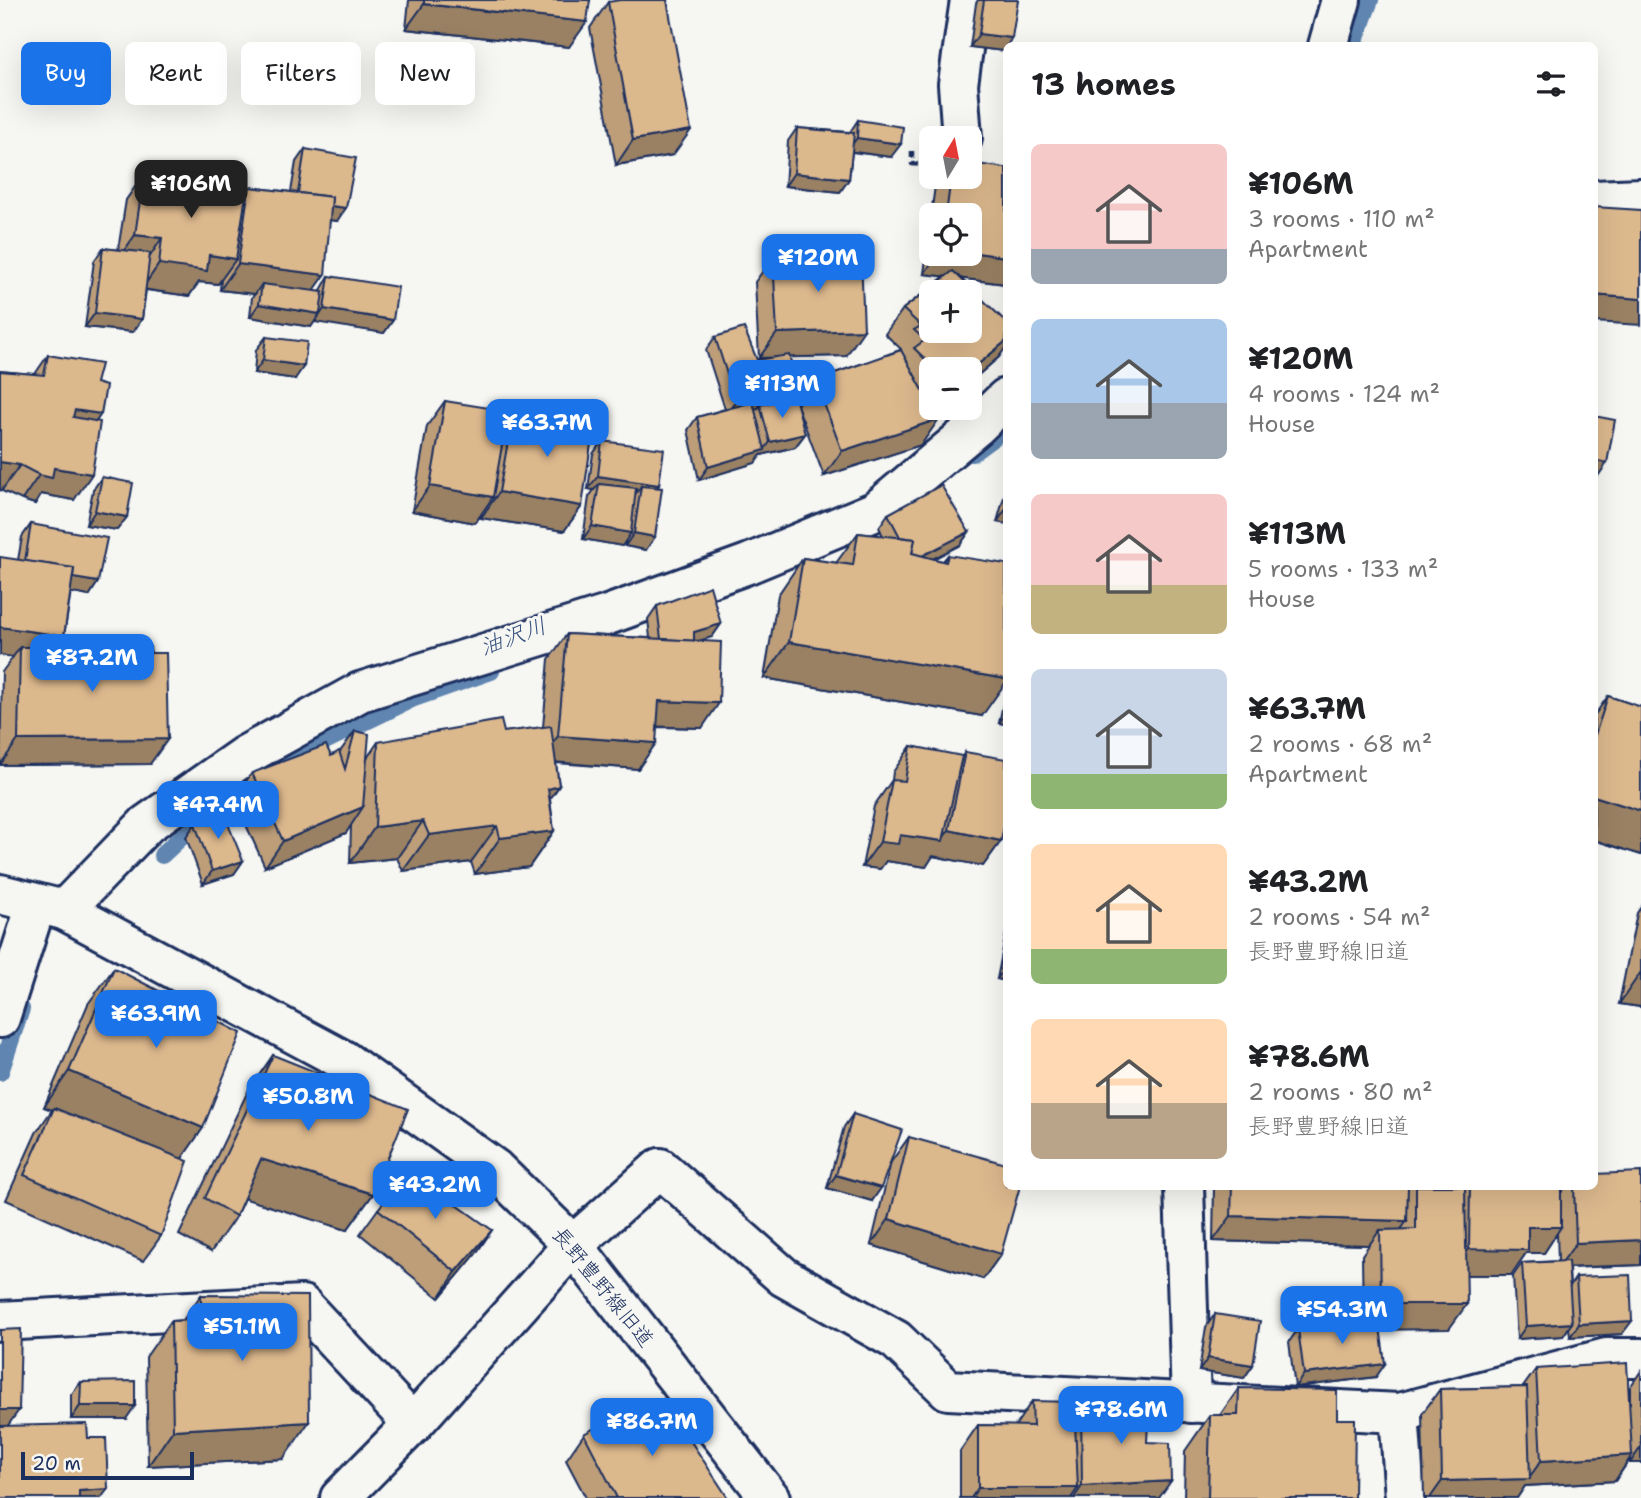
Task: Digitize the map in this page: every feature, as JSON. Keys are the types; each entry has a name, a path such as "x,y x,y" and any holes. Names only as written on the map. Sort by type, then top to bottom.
{"street":[{"path":"960,126 958,84 970,0"},
{"path":"1329,42 1341,0"},
{"path":"1598,200 1641,198"},
{"path":"0,1018 33,903 244,756 360,692 606,616 748,564 876,511 1003,401"},
{"name":"長野豊野線旧道","path":"33,903 343,1060 495,1169 573,1245 770,1498"},
{"path":"340,1498 413,1424 573,1245 660,1168 784,1278 896,1340 948,1390 1399,1413 1606,1358 1641,1358"},
{"path":"1184,1190 1191,1403"},
{"path":"0,1321 302,1305 413,1424"},
{"path":"1399,1413 1405,1498"}],"building":[{"path":"424,0 590,0 587,22 424,4"},
{"path":"667,0 691,130 633,140 608,2"},
{"path":"984,0 1018,0 1012,38 979,34"},
{"path":"858,120 903,127 901,144 857,138"},
{"path":"797,128 854,133 849,179 794,173"},
{"path":"305,149 356,158 346,208 331,206 332,197 298,193"},
{"path":"982,165 1003,168 1003,257 982,254 982,203 948,203 949,189 982,189"},
{"path":"144,174 247,189 236,259 209,255 207,271 159,264 162,238 135,235"},
{"path":"249,187 332,197 325,275 238,264"},
{"path":"1598,207 1641,210 1641,299 1598,295"},
{"path":"103,248 150,253 142,319 95,313"},
{"path":"773,257 861,257 864,330 777,333"},
{"path":"953,271 962,280 941,280"},
{"path":"329,276 398,287 393,320 324,309"},
{"path":"262,284 323,292 320,314 259,304"},
{"path":"919,297 919,324 903,309"},
{"path":"982,299 1003,319 1003,344 982,361 982,357 923,357 914,348 921,343 982,343"},
{"path":"744,328 757,360 789,355 799,388 736,402 715,337"},
{"path":"266,337 307,342 304,366 263,360"},
{"path":"901,350 919,383 919,420 936,420 842,451 815,380"},
{"path":"48,355 101,364 96,383 106,386 101,414 75,410 73,417 100,422 92,474 54,468 52,478 39,475 20,465 0,462 0,371 44,375"},
{"path":"795,397 805,434 770,442 760,405"},
{"path":"445,401 508,411 493,497 430,486"},
{"path":"753,402 765,450 708,467 697,417"},
{"path":"513,413 594,423 582,506 499,492"},
{"path":"1598,417 1615,420 1607,463 1598,461"},
{"path":"602,441 664,449 659,485 598,476"},
{"path":"102,477 133,483 127,517 95,511"},
{"path":"599,484 636,488 631,533 592,526"},
{"path":"941,485 969,532 922,556 912,553 915,539 900,537 888,514"},
{"path":"641,486 662,488 655,537 634,533"},
{"path":"31,524 107,538 98,582 73,578 74,568 25,561"},
{"path":"858,533 915,539 912,553 946,562 948,555 1003,564 1003,678 789,642 803,558 853,565"},
{"path":"0,557 74,568 64,636 0,627"},
{"path":"710,586 721,624 694,632 694,641 661,639 657,606"},
{"path":"567,634 721,642 719,703 659,701 656,743 558,736"},
{"path":"20,647 150,647 151,653 166,653 168,739 18,740"},
{"path":"1608,696 1641,707 1641,811 1598,797 1598,726"},
{"path":"501,720 504,732 551,726 559,786 548,789 554,831 500,838 497,826 429,835 423,821 375,827 378,742"},
{"path":"355,731 369,734 363,807 283,841 252,773 326,745 331,756 339,751 345,769"},
{"path":"911,746 962,756 943,841 900,835 898,844 880,842 892,780 905,781"},
{"path":"965,752 1003,758 1001,841 949,830"},
{"path":"222,809 243,861 212,871 195,824"},
{"path":"114,968 241,1033 203,1128 69,1071"},
{"path":"273,1055 408,1109 373,1194 261,1159 236,1216 205,1198"},
{"path":"54,1108 188,1161 161,1236 24,1175"},
{"path":"853,1114 902,1130 881,1188 836,1175"},
{"path":"909,1137 1003,1163 1003,1190 1019,1190 1001,1254 889,1219"},
{"path":"409,1171 492,1230 456,1272 378,1209"},
{"path":"1641,1172 1641,1240 1576,1243 1574,1190 1598,1190 1598,1174"},
{"path":"1232,1190 1408,1190 1407,1221 1231,1216"},
{"path":"1416,1190 1465,1190 1467,1304 1381,1304 1380,1230 1416,1229"},
{"path":"1470,1190 1561,1190 1561,1227 1528,1227 1528,1250 1469,1249"},
{"path":"1568,1261 1572,1323 1526,1326 1522,1263"},
{"path":"1630,1275 1632,1321 1579,1324 1576,1277"},
{"path":"201,1295 308,1296 309,1422 173,1430 171,1321 201,1320"},
{"path":"1215,1314 1260,1321 1253,1365 1208,1358"},
{"path":"1379,1319 1385,1364 1304,1374 1298,1329"},
{"path":"21,1329 19,1410 0,1410 0,1330"},
{"path":"1627,1363 1632,1455 1541,1461 1536,1369"},
{"path":"135,1381 135,1406 80,1406 81,1382"},
{"path":"1527,1387 1530,1479 1442,1481 1440,1389"},
{"path":"1239,1388 1337,1390 1337,1419 1355,1419 1354,1498 1208,1498 1210,1415 1238,1415"},
{"path":"663,1399 728,1498 617,1498 584,1434 618,1415 622,1423"},
{"path":"1032,1401 1074,1402 1078,1488 978,1488 978,1425 1033,1426"},
{"path":"1149,1401 1147,1442 1170,1443 1171,1481 1082,1486 1081,1405"},
{"path":"87,1424 88,1438 106,1438 108,1489 79,1491 79,1498 0,1498 0,1426"}],"waterway":[{"name":"油沢川","path":"1354,42 1370,0"},
{"name":"油沢川","path":"972,453 1003,430"},
{"name":"油沢川","path":"162,855 242,781 414,698 491,671"},
{"name":"油沢川","path":"0,1072 21,1009"}]}
